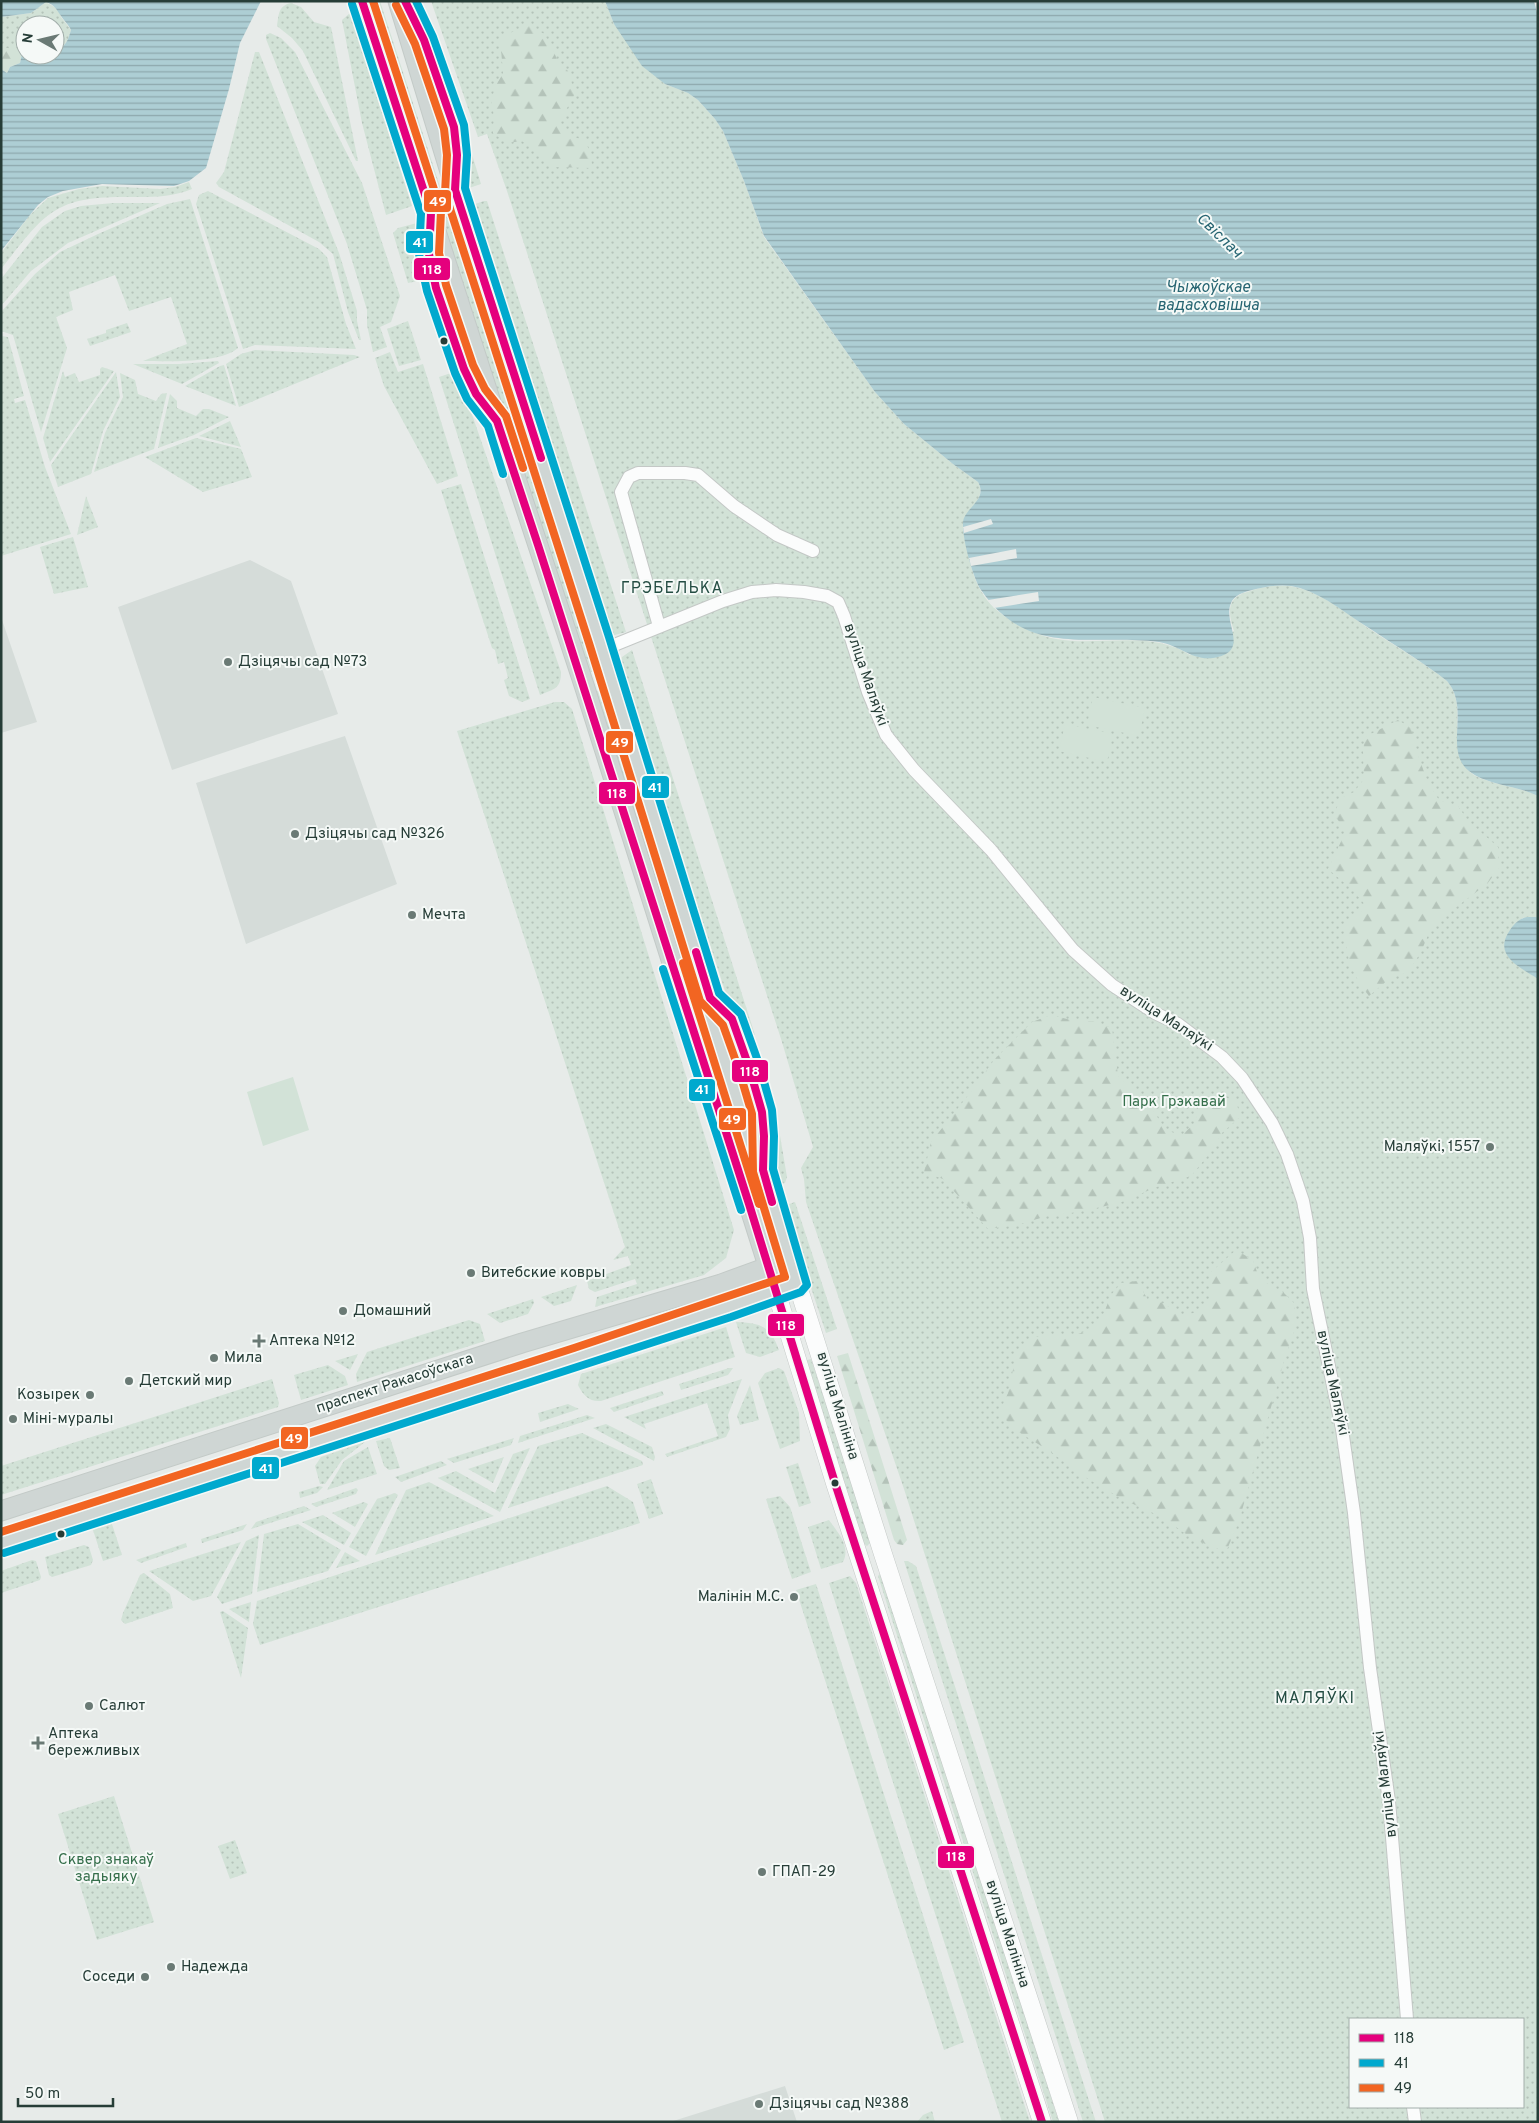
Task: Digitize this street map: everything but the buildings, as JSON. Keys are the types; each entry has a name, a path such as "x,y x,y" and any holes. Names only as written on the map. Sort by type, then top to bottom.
{"main road":[{"name":"вуліца Малініна","path":"362,1 584,685 776,1290 835,1483 1042,2122"},
{"name":"вуліца Малініна","path":"398,1 458,198 602,650 797,1283 883,1554 1069,2122"},
{"path":"584,685 610,676"},
{"name":"праспект Ракасоўскага","path":"1,1511 522,1343 721,1284 790,1259"},
{"name":"праспект Ракасоўскага","path":"1,1543 577,1358 797,1283"}],"street":[{"path":"659,626 621,492 629,477 638,473 698,475 734,506 777,534 812,551"},
{"name":"вуліца Маляўкі","path":"602,650 723,601 752,592 776,590 804,592 827,596 838,602 868,692 886,735 914,770 991,850 1073,950 1112,985 1155,1013 1178,1024 1222,1057 1242,1078 1272,1123 1288,1154 1303,1201 1310,1238 1313,1289 1342,1429 1354,1513 1370,1668 1390,1801 1407,2018"},
{"path":"1413,2108 1415,2122"}],"shaded area":[{"name":"Дзіцячы сад №73","path":"250,560 291,581 338,714 172,770 118,607"},
{"path":"1,617 37,722 1,733"},
{"name":"Дзіцячы сад №326","path":"345,736 397,884 246,944 196,783"},
{"name":"Дзіцячы сад №388","path":"785,2086 797,2122 670,2122"}],"green space":[{"path":"373,1 380,1 443,196 435,198"},
{"path":"410,1 422,3 435,29 425,34"},
{"name":"Парк Грэкавай","path":"431,1 605,1 614,24 665,84 688,93 698,100 715,119 723,131 744,181 764,237 875,392 904,424 978,482 980,494 976,505 966,520 964,536 975,578 986,598 1001,614 1024,628 1052,638 1073,641 1142,641 1175,647 1190,655 1234,631 1230,607 1235,598 1240,595 1260,588 1279,585 1292,586 1309,591 1336,606 1429,667 1447,681 1454,692 1457,703 1458,750 1462,761 1469,771 1482,779 1538,796 1538,917 1522,918 1516,964 1538,979 1538,2122 1105,2122 904,1489 806,1202 801,1168 813,1147 782,1042 487,134 478,137"},
{"path":"46,2 58,9 60,15 16,15 31,13"},
{"path":"291,3 301,7 314,22 331,27 358,161 356,161 303,51 292,38 277,26 281,8"},
{"path":"350,13 412,206 386,215 362,123 342,20"},
{"path":"15,15 15,60 1,69 1,17"},
{"path":"65,22 71,30 65,44"},
{"path":"529,25 544,34 558,62 568,71 575,94 558,124 570,136 584,140 591,153 592,168 553,167 541,154 522,141 507,143 493,133 494,116 491,100 503,73 500,37"},
{"path":"270,33 281,38 295,52 362,183 400,296 391,322 380,327 387,347 373,352 367,325 367,310 347,244 266,39 266,35"},
{"path":"1,48 8,48 15,51 15,65 10,67 7,73 1,69"},
{"path":"255,52 259,52 339,253 357,311 361,340 359,340 348,312 333,254 319,242 219,187 216,183 224,172"},
{"path":"467,138 481,184 466,189 458,141"},
{"path":"189,182 192,189 176,194 82,200 66,205 52,212 40,222 1,269 1,253 30,215 48,198 79,189 102,186 160,189 175,187"},
{"path":"208,191 319,249 327,257 346,324 356,349 255,345 243,349 196,204 199,195"},
{"path":"190,199 238,348 219,357 192,361 143,361 187,344 171,297 129,311 115,275 69,292 73,310 56,317 67,348 41,432 13,335 1,331 1,312 35,274 60,252 167,204"},
{"path":"487,201 626,632 611,636 609,633 472,205"},
{"path":"113,203 160,203 68,243 31,271 1,306 1,279 42,227 65,211 81,206"},
{"path":"448,213 594,669 592,672 588,672 441,215"},
{"path":"417,223 427,279 408,283 393,233 398,228"},
{"path":"408,321 421,360 399,366 387,329"},
{"path":"127,323 131,332 90,346 87,339"},
{"path":"1,336 8,337 24,396 14,399 15,403 25,400 45,467 71,534 1,556"},
{"path":"255,350 354,355 360,357 239,407 226,364 241,354"},
{"path":"390,352 398,372 423,364 458,476 437,484 384,386 375,358"},
{"path":"218,361 219,363 182,384 133,364 179,364"},
{"path":"224,365 236,406 185,386 220,366"},
{"path":"102,367 114,371 50,462 43,438 63,371 65,377 75,373 79,382 100,375"},
{"path":"457,371 561,672 560,682 556,688 540,695 439,377"},
{"path":"116,372 120,397 103,431 91,474 58,487 51,465"},
{"path":"120,373 135,380 138,394 156,401 161,394 167,393 154,449 94,472 105,433 123,397"},
{"path":"170,394 177,401 177,408 196,416 203,409 209,409 229,417 194,435 158,448"},
{"path":"230,421 241,447 199,436"},
{"path":"196,438 241,449 252,477 203,492 145,457"},
{"path":"461,484 530,699 522,702 509,696 504,680 508,678 504,662 498,664 495,650 492,648 441,490"},
{"path":"86,496 98,527 77,535"},
{"path":"73,537 88,587 54,594 40,547"},
{"path":"632,650 755,1035 748,1037 725,991 620,664 622,657"},
{"path":"595,691 602,691 761,1189 755,1191"},
{"path":"1093,697 1145,708 1139,736 1087,725"},
{"path":"555,702 564,702 572,709 734,1230 726,1258 704,1275 595,1307 597,1297 637,1284 635,1279 595,1292 589,1289 587,1281 631,1265 628,1256 613,1260 625,1247 457,731"},
{"path":"1398,720 1411,728 1428,783 1439,800 1458,806 1468,821 1498,847 1499,868 1487,884 1447,914 1430,930 1421,952 1408,972 1389,979 1369,996 1353,971 1345,935 1345,924 1359,914 1366,906 1353,890 1328,869 1346,831 1335,816 1339,799 1354,792 1364,779 1363,751 1365,737"},
{"path":"1065,724 1113,734 1107,762 1059,751"},
{"path":"1051,1015 1075,1021 1092,1021 1112,1028 1118,1076 1151,1107 1165,1129 1181,1136 1195,1123 1199,1103 1217,1096 1236,1100 1240,1117 1222,1133 1209,1154 1191,1176 1159,1186 1119,1203 1078,1212 1047,1216 1017,1225 988,1229 943,1179 924,1172 931,1142 994,1060 1032,1022"},
{"path":"293,1077 309,1130 263,1146 247,1092"},
{"path":"777,1118 787,1177 785,1183 779,1185 770,1149 769,1120"},
{"path":"795,1202 837,1329 826,1333 784,1206"},
{"path":"1236,1250 1253,1260 1258,1275 1271,1287 1281,1290 1294,1303 1296,1326 1284,1361 1239,1521 1226,1552 1193,1539 1162,1517 1122,1499 1080,1474 1051,1452 1017,1431 999,1413 1008,1393 1017,1351 1030,1338 1049,1335 1072,1336 1090,1330 1104,1313 1111,1295 1121,1283 1137,1281 1148,1300 1163,1303 1182,1316 1204,1310 1209,1299 1210,1273"},
{"path":"577,1285 571,1301 554,1306 541,1297"},
{"path":"533,1299 534,1303 528,1314 500,1323 487,1314"},
{"path":"469,1320 480,1324 485,1341 357,1382 356,1374 367,1352"},
{"path":"736,1322 752,1323 764,1327 776,1342 779,1350 760,1357 746,1353"},
{"path":"726,1327 735,1357 601,1401 587,1397 578,1385 581,1374"},
{"path":"848,1353 907,1540 903,1545 897,1544 894,1540 837,1356"},
{"path":"358,1354 350,1370 335,1361"},
{"path":"811,1359 872,1541 867,1546 863,1543 803,1361"},
{"path":"328,1365 345,1376 348,1385 301,1400 294,1375"},
{"path":"733,1368 728,1375 681,1390 679,1384"},
{"path":"779,1368 784,1371 799,1413 800,1441 780,1449 758,1383 765,1373"},
{"path":"272,1379 279,1403 278,1407 1,1495 1,1466"},
{"path":"742,1379 728,1415 730,1429 726,1437 667,1457 665,1454 718,1436 707,1403 644,1424 646,1429 624,1417"},
{"path":"750,1385 759,1420 740,1425 737,1416"},
{"path":"662,1391 664,1395 614,1412 610,1408"},
{"path":"568,1404 579,1409 540,1422 538,1413"},
{"path":"587,1415 595,1418 518,1443 520,1436"},
{"path":"606,1424 652,1447 655,1457 654,1461 593,1428"},
{"path":"582,1433 642,1461 643,1465 508,1508 538,1446"},
{"path":"390,1438 400,1468 389,1470 384,1466 376,1441"},
{"path":"514,1438 511,1445 454,1463 447,1459"},
{"path":"365,1442 342,1460 325,1484 320,1484 315,1466 321,1457"},
{"path":"368,1447 377,1474 327,1490 344,1461"},
{"path":"530,1448 500,1512 438,1478 456,1471 495,1493 513,1454"},
{"path":"504,1457 493,1483 468,1469"},
{"path":"441,1461 447,1465 401,1482 395,1477"},
{"path":"798,1463 811,1503 799,1507 786,1467"},
{"path":"651,1479 663,1514 649,1519 637,1484"},
{"path":"429,1482 494,1516 375,1555 406,1490"},
{"path":"319,1486 323,1487 317,1493 300,1498 299,1492"},
{"path":"607,1486 633,1502 640,1523 260,1645 253,1624 257,1601"},
{"path":"356,1488 358,1490 356,1494 316,1507 311,1504"},
{"path":"395,1493 398,1495 366,1556 349,1547 377,1499"},
{"path":"780,1496 790,1507 811,1572 792,1579 766,1499"},
{"path":"364,1502 368,1504 355,1527 332,1513"},
{"path":"304,1506 311,1510 251,1529 256,1522"},
{"path":"323,1515 351,1533 344,1545 302,1522"},
{"path":"829,1520 842,1540 845,1556 843,1562 821,1569 808,1527"},
{"path":"112,1524 122,1555 103,1561 93,1530"},
{"path":"247,1524 243,1530 202,1543 201,1539"},
{"path":"298,1524 341,1550 328,1571 257,1592 264,1534"},
{"path":"259,1535 252,1594 222,1604 217,1597 246,1541"},
{"path":"241,1542 211,1596 193,1601 149,1571"},
{"path":"186,1543 187,1547 141,1563 136,1560"},
{"path":"84,1545 89,1547 93,1560 91,1565 52,1577 49,1575 45,1557"},
{"path":"345,1552 360,1561 336,1568"},
{"path":"32,1560 36,1561 41,1577 40,1580 1,1593 1,1571"},
{"path":"904,1561 908,1561 916,1566 1096,2122 1083,2122"},
{"path":"882,1572 1059,2122 1053,2122 878,1576"},
{"path":"144,1573 170,1594 173,1608 125,1624 121,1620 123,1613 140,1575"},
{"path":"850,1576 856,1583 1030,2122 1002,2122 829,1583"},
{"path":"816,1584 964,2042 944,2050 796,1590"},
{"path":"251,1602 249,1622 229,1609"},
{"path":"223,1611 248,1628 241,1678 220,1612"},
{"name":"Сквер знакаў задыяку","path":"114,1796 154,1922 97,1940 58,1814"},
{"path":"235,1840 247,1873 230,1879 218,1846"},
{"path":"932,2111 935,2122 917,2122 923,2115"}],"water":[{"path":"1,1 261,1 240,43 206,168 189,181 174,186 102,184 63,191 48,197 38,205 1,251 1,69 7,73 10,67 15,65 65,65 65,44 71,30 65,21 65,15 60,15 55,8 46,2 31,13 1,17"},
{"name":"Чыжоўскае вадасховішча","path":"605,1 1534,1 1538,16 1538,796 1530,792 1485,780 1469,771 1462,762 1458,752 1457,704 1454,692 1447,681 1337,607 1319,596 1300,588 1282,585 1270,586 1243,593 1232,600 1229,611 1233,636 1231,650 1225,655 1213,658 1192,655 1159,642 1085,640 1040,634 1019,626 999,612 978,584 963,532 964,518 979,497 980,488 978,482 904,424 875,392 764,236 744,181 723,131 715,119 698,100 688,93 665,84 642,66 614,24"},
{"path":"1528,917 1538,917 1538,979 1510,960 1504,947 1505,939 1512,927 1520,920"}],"pier":[{"path":"991,519 993,524 964,533 963,527"},
{"path":"1016,549 1017,558 971,566 969,558"},
{"path":"1038,592 1039,601 994,608 988,600"}],"transit line":[{"name":"118","path":"362,1 431,213 429,254 436,288 464,369 476,394 497,421 538,545 749,1204 835,1483 1042,2122"},
{"name":"49","path":"373,1 441,211 439,253 446,285 473,365 485,389 506,416 523,468"},
{"name":"118","path":"405,1 424,40 454,127 457,155 455,190 541,458"},
{"name":"41","path":"4,1553 731,1317 801,1292 807,1285 773,1169 774,1136 772,1110 759,1064 741,1014 719,993 609,637 465,188 467,155 464,125 433,37 416,1"},
{"name":"41","path":"352,4 421,214 419,254 427,291 455,373 467,399 488,426 503,474"},
{"name":"49","path":"1,1532 574,1348 785,1277 753,1172 752,1114 739,1070 723,1025 700,1001 589,643 445,193 447,155 444,129 415,44 396,5"},
{"name":"118","path":"696,952 710,998 732,1019 749,1067 762,1112 764,1136 763,1170 772,1202"},
{"name":"49","path":"683,963 759,1204"},
{"name":"41","path":"663,969 741,1210"}],"place":[{"name":"Дзіцячы сад №73","path":"228,662"},
{"name":"Дзіцячы сад №326","path":"295,834"},
{"name":"Мечта","path":"412,915"},
{"name":"Маляўкі, 1557","path":"1490,1147"},
{"name":"Витебские ковры","path":"471,1273"},
{"name":"Домашний","path":"343,1311"},
{"name":"Аптека №12","path":"259,1341"},
{"name":"Мила","path":"214,1358"},
{"name":"Детский мир","path":"129,1381"},
{"name":"Козырек","path":"90,1395"},
{"name":"Міні-муралы","path":"13,1419"},
{"name":"Малінін М.С.","path":"794,1597"},
{"name":"Салют","path":"89,1706"},
{"name":"Аптека бережливых","path":"38,1743"},
{"name":"ГПАП-29","path":"762,1872"},
{"name":"Надежда","path":"171,1967"},
{"name":"Соседи","path":"145,1977"},
{"name":"Дзіцячы сад №388","path":"759,2104"}],"district":[{"name":"ГРЭБЕЛЬКА","path":"672,589"},
{"name":"МАЛЯЎКІ","path":"1315,1699"}],"water label":[{"name":"Свіслач","path":"1219,236"}]}
